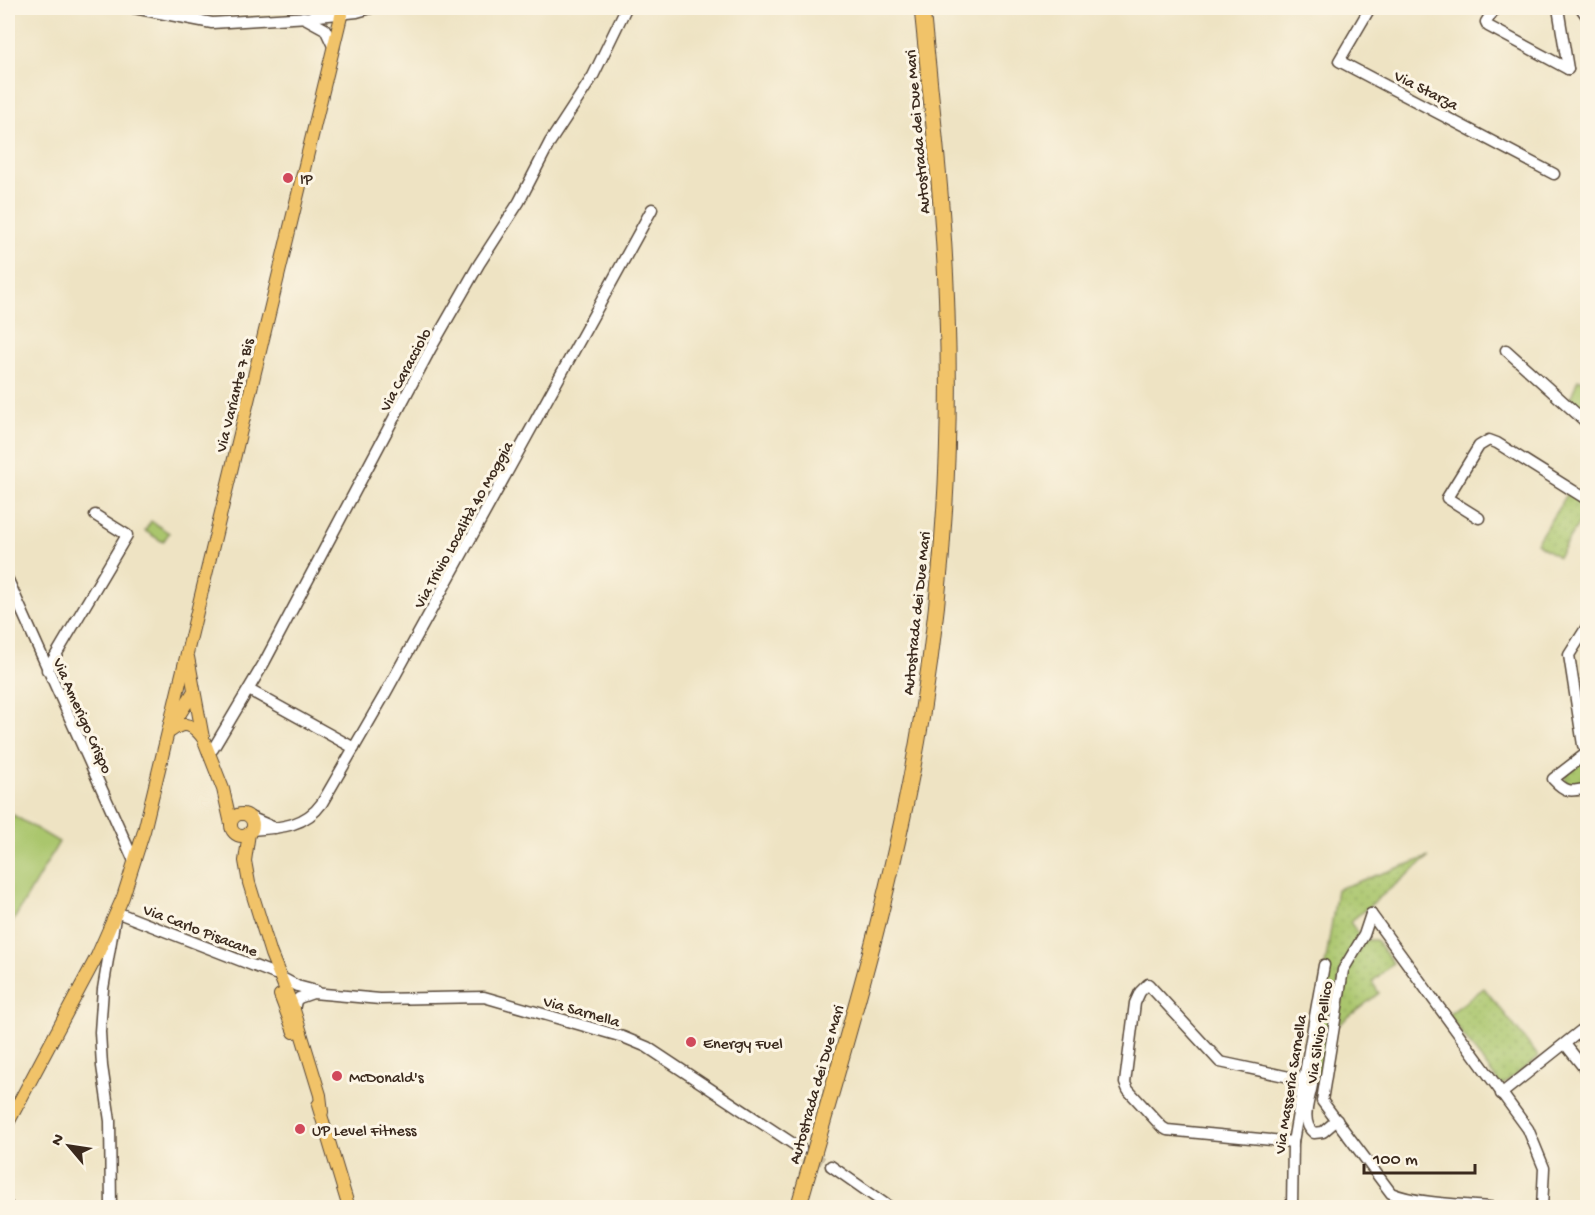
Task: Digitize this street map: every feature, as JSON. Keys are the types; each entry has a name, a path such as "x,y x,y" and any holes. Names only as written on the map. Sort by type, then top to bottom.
{"highway":[{"name":"Autostrada dei Due Mari","path":"798,1208 866,974 898,845 922,714 939,581 947,448 947,315 940,182 922,8"},
{"name":"Autostrada dei Due Mari","path":"808,1208 875,977 905,858 932,715 948,582 957,449 957,316 950,182 932,8"}],"main road":[{"name":"Via Variante 7 Bis","path":"322,1112 314,1096 285,1012 278,976 253,896 245,861 232,827 223,789 203,738 187,653 342,10"},
{"path":"8,1123 11,1107 97,956 116,912 144,831 187,653"},
{"path":"168,734 194,691 185,689 177,694"},
{"path":"168,734 180,725 186,724 197,730 203,738"},
{"name":"Via Variante 7 Bis","path":"223,789 248,816"},
{"path":"236,815 248,816 253,823 250,832 242,836 232,827 236,815"},
{"name":"Via Variante 7 Bis","path":"245,861 250,832"},
{"name":"Via Variante 7 Bis","path":"278,976 294,1010 320,1095 322,1112 349,1208"},
{"name":"Via Variante 7 Bis","path":"288,996 292,1028"}],"street":[{"path":"134,8 212,23 306,17 342,10 357,12 371,8"},
{"path":"306,17 329,8"},
{"name":"Via Caracciolo","path":"213,749 249,690 431,348 479,264 519,202 550,142 593,76 626,8"},
{"name":"Via Starza","path":"1370,8 1339,61 1554,174"},
{"path":"1494,8 1486,22 1488,26 1568,69 1558,8"},
{"path":"1581,8 1587,18"},
{"path":"306,17 325,29 334,48"},
{"name":"Via Trivio Località 40 Moggia","path":"250,832 302,822 315,812 354,748 652,209"},
{"path":"1506,350 1587,424"},
{"path":"1479,518 1447,498 1479,446 1489,440 1587,500"},
{"path":"47,670 127,535 95,515"},
{"name":"Via Amerigo Crispo","path":"8,580 134,861"},
{"path":"1587,625 1569,655 1583,745 1587,751 1553,779 1565,790 1572,792 1587,788"},
{"path":"249,690 354,748"},
{"path":"248,816 275,828"},
{"path":"111,1208 110,1121 102,1066 100,1032 103,989 116,912"},
{"name":"Via Carlo Pisacane","path":"116,912 278,976 297,986 326,994"},
{"name":"Via Silvio Pellico","path":"1500,1208 1426,1200 1391,1193 1322,1101 1343,970 1364,935 1371,914 1501,1094"},
{"name":"Via Masseria Sarnella","path":"1292,1208 1293,1142 1324,965"},
{"path":"1293,1142 1167,1130 1162,1127 1128,1090 1125,1083 1135,1003 1140,992 1148,984 1220,1062 1304,1078"},
{"path":"288,996 290,990 297,986"},
{"path":"294,1010 296,1001 302,996 326,994"},
{"name":"Via Sarnella","path":"326,994 380,999 484,998 622,1037 646,1047 801,1149"},
{"path":"1542,1208 1544,1168 1541,1157 1528,1129 1501,1094 1587,1026"},
{"path":"1565,1044 1587,1073"},
{"name":"Via Silvio Pellico","path":"1304,1078 1312,1085 1306,1121 1308,1128 1314,1133 1323,1132 1337,1120"},
{"path":"831,1166 891,1208"}],"green space":[{"path":"1578,379 1587,383 1587,407 1570,399"},
{"path":"1568,493 1587,505 1587,510 1558,557 1536,543"},
{"path":"151,521 169,533 163,542 145,531"},
{"path":"1587,759 1587,782 1569,785 1565,780 1565,775"},
{"path":"8,812 59,842 8,930"},
{"path":"1429,857 1350,922 1359,935 1341,967 1320,1086 1308,1075 1337,889"},
{"path":"1376,940 1393,963 1372,982 1379,993 1337,1026 1348,970 1364,941"},
{"path":"1484,988 1539,1057 1501,1086 1448,1015"}],"tunnel":[{"path":"801,1149 831,1166"}],"place":[{"name":"IP","path":"288,178"},
{"name":"Energy Fuel","path":"691,1042"},
{"name":"McDonald's","path":"337,1076"},
{"name":"UP Level Fitness","path":"300,1129"}]}
